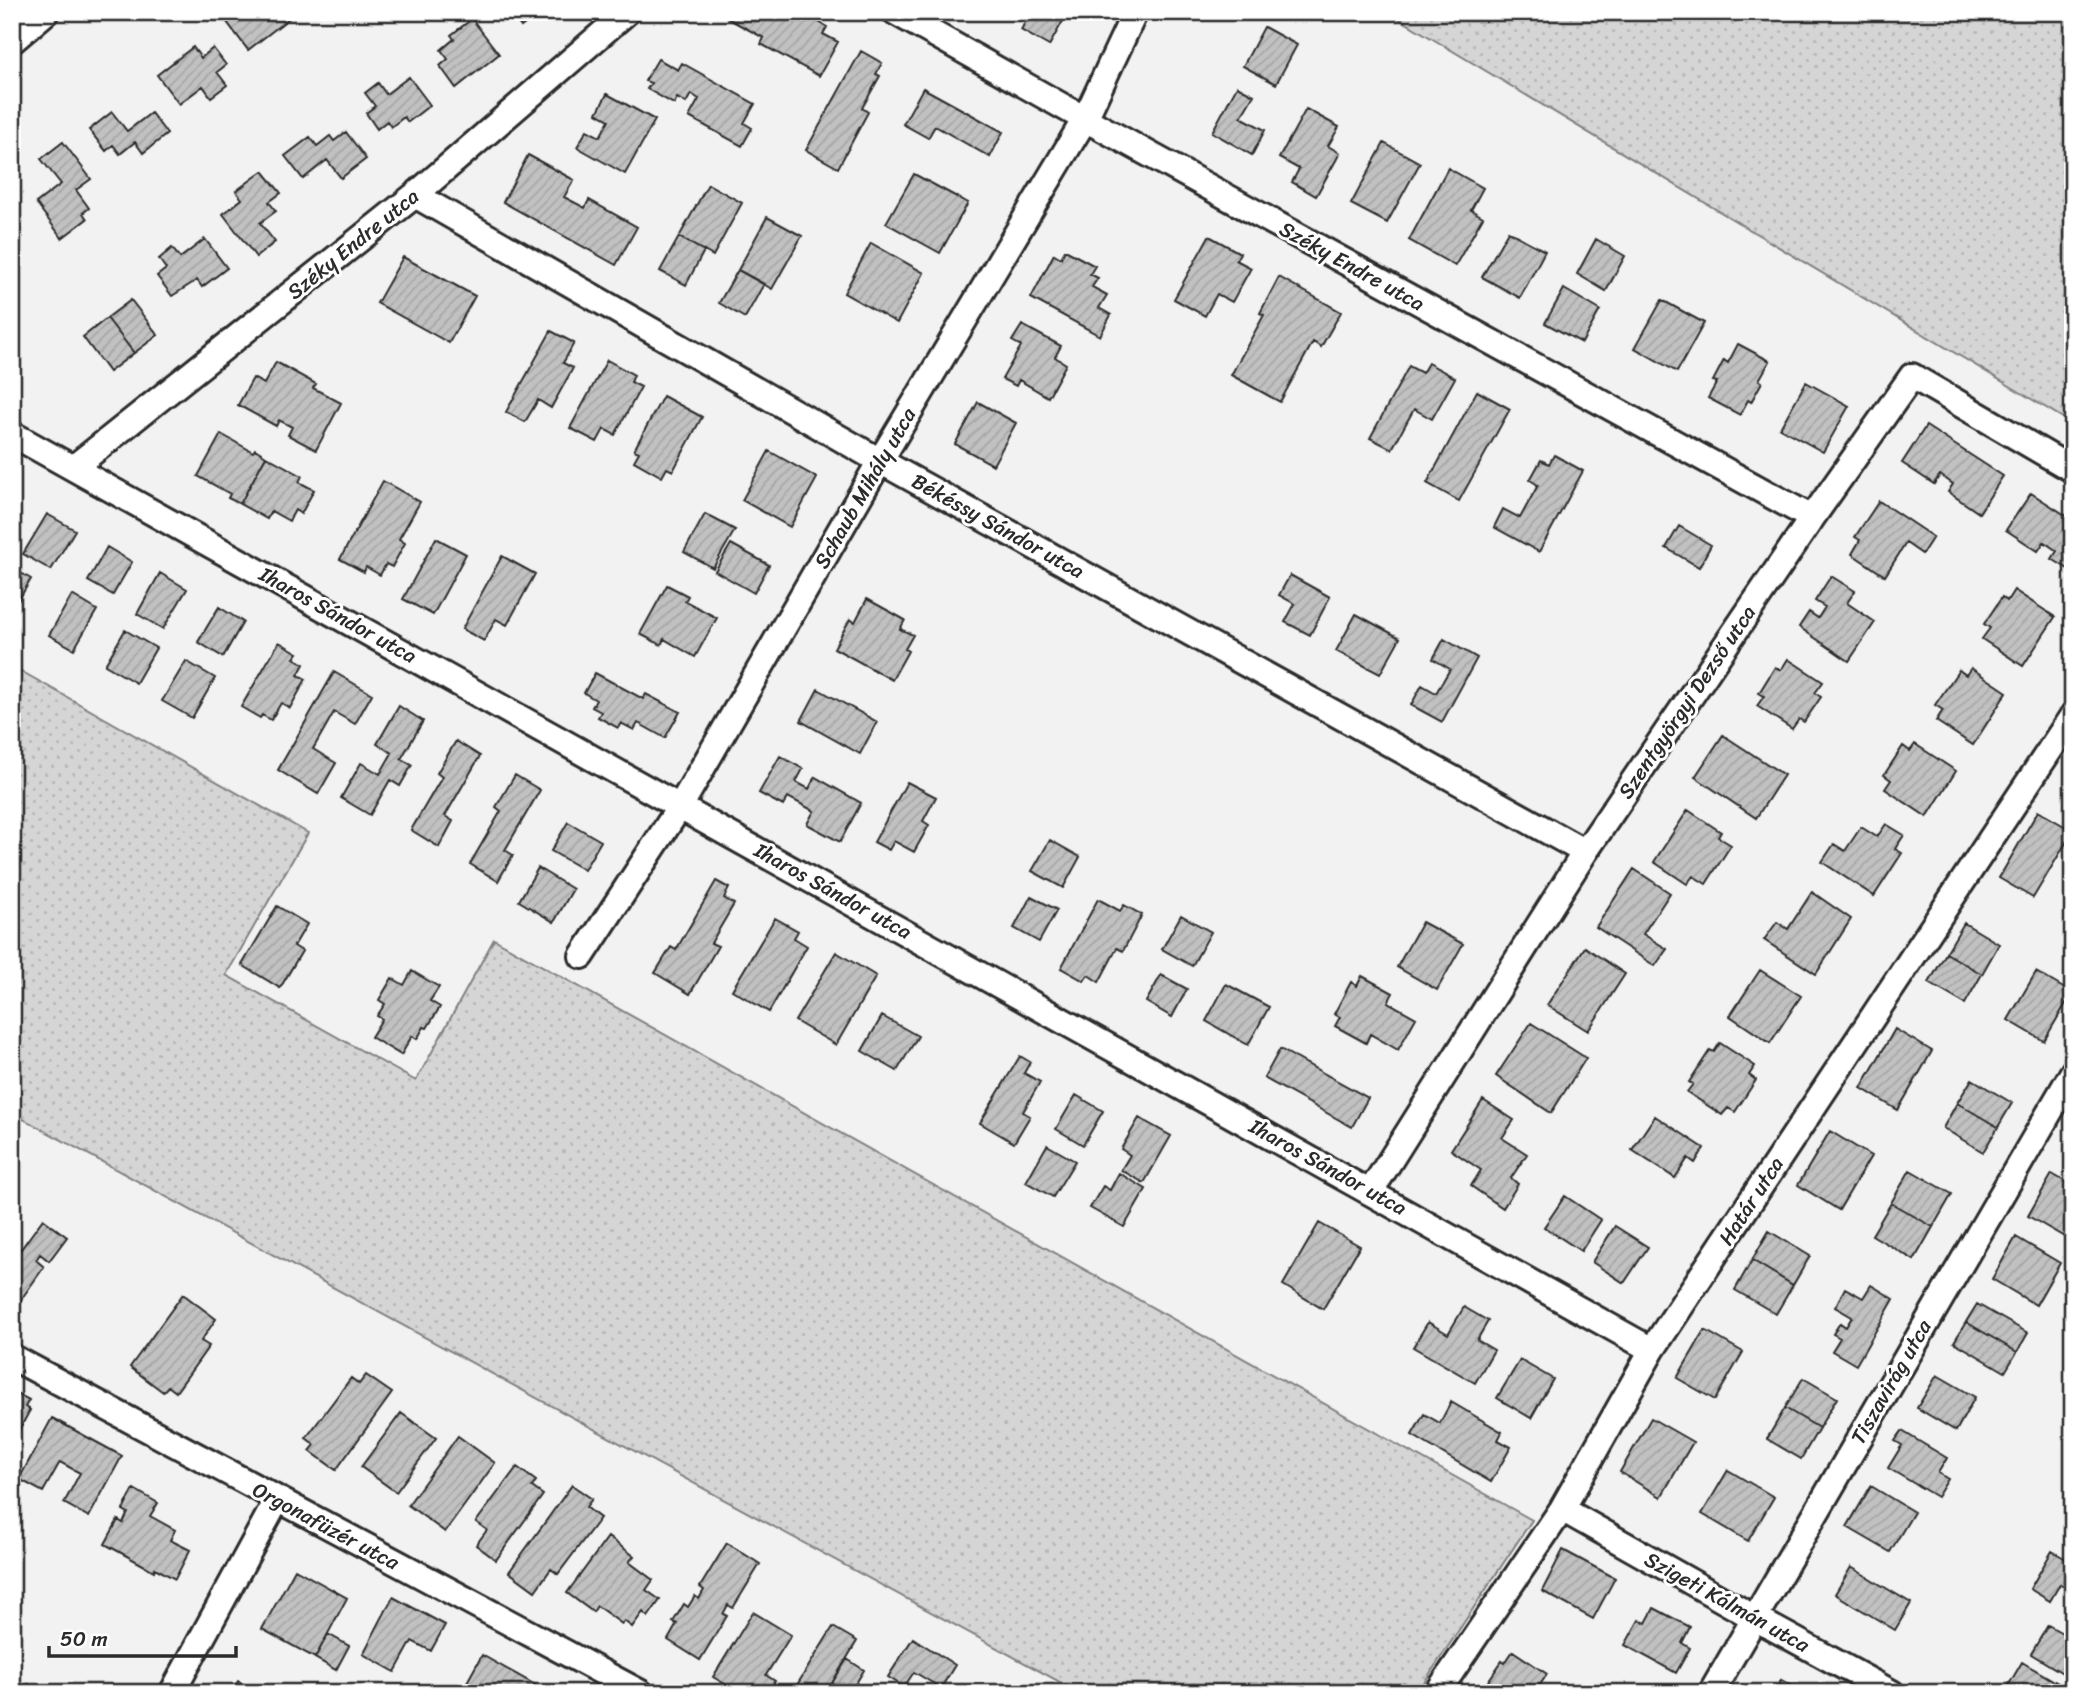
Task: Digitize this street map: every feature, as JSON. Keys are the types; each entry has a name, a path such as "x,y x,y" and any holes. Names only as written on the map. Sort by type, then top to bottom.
{"street":[{"path":"12,41 46,12"},
{"name":"Széky Endre utca","path":"73,468 415,195 627,12"},
{"name":"Széky Endre utca","path":"895,12 1084,120 1812,518"},
{"name":"Schaub Mihály utca","path":"582,956 681,805 880,461 1084,120 1135,12"},
{"name":"Békéssy Sándor utca","path":"415,195 880,461 1585,852"},
{"name":"Szentgyörgyi Dezső utca","path":"1371,1191 1585,852 1912,376 2073,470"},
{"name":"Iharos Sándor utca","path":"12,434 681,805 1652,1350"},
{"name":"Határ utca","path":"1437,1693 1562,1508 1652,1350 2073,715"},
{"name":"Tiszavirág utca","path":"1711,1693 2073,1072"},
{"name":"Orgonafüzér utca","path":"12,1357 641,1693"},
{"path":"172,1693 277,1500"},
{"name":"Szigeti Kálmán utca","path":"1562,1508 1892,1693"}],"shaded area":[{"path":"1388,12 2073,12 2073,424"},
{"path":"12,666 308,833 226,975 416,1081 494,939 1532,1520 1417,1693 1080,1693 12,1113"}],"building":[{"path":"510,12 540,12 521,27"},
{"path":"730,12 785,12 790,15 791,12 802,12 827,27 823,34 838,42 819,76 761,44 764,38 727,18"},
{"path":"1030,12 1068,12 1049,46 1021,30"},
{"path":"296,13 248,50 221,14"},
{"path":"472,19 499,54 456,88 440,66 448,59 441,50 454,39 451,35"},
{"path":"1264,27 1297,45 1276,84 1243,66"},
{"path":"193,47 201,58 213,48 226,65 217,72 227,85 211,97 203,86 179,104 157,75"},
{"path":"861,51 882,63 876,74 880,76 862,108 868,112 838,168 806,150"},
{"path":"658,59 678,70 682,63 755,104 744,123 752,128 742,146 689,117 699,99 691,94 686,103 677,98 674,104 647,89 651,83 645,81"},
{"path":"409,77 430,105 408,122 404,117 391,127 387,121 377,129 366,113 375,106 365,93 378,83 386,94"},
{"path":"1237,86 1254,95 1241,117 1265,130 1252,155 1212,132"},
{"path":"923,88 1003,132 990,157 935,126 928,138 903,124"},
{"path":"607,94 655,120 625,174 577,147 587,130 600,137 609,120 597,113"},
{"path":"1306,109 1339,127 1328,146 1340,153 1316,196 1292,182 1299,169 1279,158"},
{"path":"112,112 127,131 151,113 167,134 143,153 135,142 120,154 113,145 106,151 89,130"},
{"path":"346,132 366,159 341,178 327,160 303,179 285,156 310,137 317,146 330,136 334,141"},
{"path":"63,142 91,179 76,190 89,208 83,213 87,219 62,238 36,203 61,184 41,159"},
{"path":"1384,143 1420,163 1387,223 1351,204"},
{"path":"528,155 574,180 564,197 585,208 589,200 637,227 616,265 503,202"},
{"path":"1448,168 1483,188 1471,210 1483,217 1455,266 1409,240"},
{"path":"263,171 281,193 269,202 276,211 260,223 275,242 256,257 223,214 242,199 236,191"},
{"path":"914,174 968,203 940,253 886,223"},
{"path":"708,184 742,203 713,256 679,237"},
{"path":"767,217 802,236 772,289 738,270"},
{"path":"12,224 22,237 12,244"},
{"path":"1508,231 1545,251 1520,298 1482,277"},
{"path":"1209,236 1240,253 1236,260 1251,268 1232,302 1217,294 1205,316 1174,299"},
{"path":"679,237 704,251 686,285 660,271"},
{"path":"205,239 227,268 202,287 197,280 172,296 157,276 166,269 159,259 172,248 180,258"},
{"path":"1596,239 1625,256 1606,291 1577,274"},
{"path":"871,243 924,273 897,323 844,293"},
{"path":"1065,250 1095,266 1090,274 1098,278 1092,287 1107,295 1099,308 1111,315 1100,336 1031,298 1054,254 1061,258"},
{"path":"403,257 475,296 449,343 377,303"},
{"path":"738,270 764,284 745,318 719,303"},
{"path":"1279,277 1341,312 1321,347 1313,342 1280,402 1231,375 1264,315 1260,313"},
{"path":"1564,289 1600,310 1582,343 1545,323"},
{"path":"131,300 158,335 134,353 107,318"},
{"path":"1662,300 1704,323 1677,372 1635,348"},
{"path":"107,318 134,353 109,372 83,337"},
{"path":"1022,325 1061,346 1055,357 1066,364 1048,397 1019,380 1016,386 1002,379 1021,346 1012,341"},
{"path":"551,331 574,343 563,363 573,368 551,408 538,400 525,422 506,412"},
{"path":"1738,344 1770,361 1751,402 1748,400 1740,415 1708,398 1724,360 1728,363"},
{"path":"607,360 634,375 631,382 641,387 615,435 604,429 597,442 570,428"},
{"path":"276,362 316,384 313,388 341,403 316,450 288,435 292,427 279,420 276,426 238,405 253,378 264,384"},
{"path":"1428,363 1455,378 1432,419 1414,409 1392,449 1370,438 1409,366 1422,373"},
{"path":"1806,382 1849,406 1823,452 1780,428"},
{"path":"1477,391 1510,409 1459,501 1427,483"},
{"path":"663,396 702,417 673,471 667,468 662,477 634,461 639,452 634,450"},
{"path":"978,402 1016,423 993,465 955,444"},
{"path":"1926,426 2003,476 1979,513 1948,492 1953,484 1940,475 1934,484 1902,463"},
{"path":"221,434 253,452 255,449 266,456 240,504 228,498 230,494 198,476"},
{"path":"769,451 817,478 790,527 742,500"},
{"path":"1554,455 1583,471 1539,552 1494,527 1503,509 1520,518 1538,485 1530,480 1541,460 1549,464"},
{"path":"266,456 302,476 299,482 314,490 301,514 295,510 289,521 271,511 267,519 240,504"},
{"path":"383,481 420,502 399,539 405,543 392,567 386,564 380,575 366,567 364,572 340,559"},
{"path":"2031,493 2073,520 2073,572 2052,559 2057,551 2044,542 2038,551 2006,530"},
{"path":"1879,501 1933,537 1922,554 1906,543 1885,576 1852,554 1860,540 1855,537"},
{"path":"47,514 75,530 51,570 23,554"},
{"path":"705,514 735,530 713,568 684,552"},
{"path":"1679,526 1711,545 1699,567 1666,548"},
{"path":"436,538 466,554 433,615 403,599"},
{"path":"731,544 769,565 754,593 715,571"},
{"path":"107,547 132,562 113,595 88,581"},
{"path":"502,556 535,574 507,625 496,619 484,641 462,629"},
{"path":"12,568 31,579 12,611"},
{"path":"160,573 187,589 163,629 137,614"},
{"path":"1290,575 1330,597 1310,635 1285,622 1295,604 1279,595"},
{"path":"1831,576 1855,591 1847,603 1875,622 1849,661 1799,627 1809,612 1818,618 1825,607 1815,601"},
{"path":"667,585 688,596 685,601 717,618 695,657 664,639 661,645 640,634"},
{"path":"2014,590 2055,617 2023,666 1982,639 1990,628 1984,624 2002,597 2007,601"},
{"path":"72,595 97,610 74,649 49,635"},
{"path":"867,599 905,620 900,629 913,635 905,649 908,651 892,680 834,648 850,619 855,622"},
{"path":"219,607 243,622 223,657 198,642"},
{"path":"1356,614 1400,638 1380,674 1336,651"},
{"path":"125,630 156,648 136,683 105,665"},
{"path":"1444,639 1477,658 1442,722 1411,705 1422,685 1436,693 1450,669 1433,659"},
{"path":"279,642 298,653 294,658 304,664 298,675 306,679 290,708 281,703 271,720 262,715 260,718 241,707"},
{"path":"1788,659 1823,682 1815,693 1821,697 1804,722 1799,719 1792,729 1757,706 1764,696 1759,693 1775,667 1781,670"},
{"path":"186,661 215,678 192,718 162,701"},
{"path":"1971,668 2007,692 1973,745 1936,721 1943,710 1935,705 1959,670 1966,675"},
{"path":"334,672 372,694 355,724 334,712 313,749 336,763 318,794 278,770"},
{"path":"595,673 643,699 646,694 680,712 665,738 638,723 634,730 621,723 618,728 598,717 601,712 592,707 596,700 584,693"},
{"path":"818,689 877,722 860,754 801,721"},
{"path":"399,706 423,721 401,759 412,765 400,786 390,780 370,815 341,798 361,763 380,774 392,753 377,744"},
{"path":"1723,735 1784,775 1756,818 1695,777"},
{"path":"456,741 480,756 445,816 453,821 439,847 411,830 442,777 437,773"},
{"path":"1915,744 1956,771 1927,817 1885,789 1891,780 1884,775 1903,746 1910,751"},
{"path":"780,756 803,769 796,782 809,789 815,777 861,803 840,842 807,824 814,811 788,797 783,806 759,793"},
{"path":"515,775 540,790 505,850 513,855 498,881 470,864 501,811 496,807"},
{"path":"907,782 936,797 923,821 929,825 914,852 894,841 889,850 874,842"},
{"path":"1688,810 1721,832 1718,837 1731,845 1706,884 1693,876 1687,884 1654,862"},
{"path":"2038,811 2073,831 2033,898 1999,878"},
{"path":"568,822 601,841 584,870 551,851"},
{"path":"1886,824 1904,835 1895,849 1902,853 1874,896 1822,862 1834,844 1845,851 1861,827 1877,837"},
{"path":"1050,840 1080,857 1063,888 1032,871"},
{"path":"538,868 573,889 554,922 519,901"},
{"path":"1634,869 1670,893 1643,934 1667,949 1655,966 1596,927"},
{"path":"716,881 729,888 724,898 734,904 711,943 718,946 690,994 655,973 671,947 676,950"},
{"path":"1812,892 1851,919 1816,974 1764,940 1777,922 1788,929"},
{"path":"1031,896 1057,910 1039,942 1014,928"},
{"path":"1098,899 1120,911 1124,905 1142,915 1123,951 1117,948 1099,982 1088,975 1084,981 1061,968"},
{"path":"277,906 307,924 294,946 302,951 280,988 242,965"},
{"path":"1181,915 1211,932 1192,966 1162,949"},
{"path":"775,918 798,931 794,938 807,946 769,1012 732,990"},
{"path":"1422,922 1463,944 1437,990 1397,967"},
{"path":"1964,923 1999,944 1982,974 1946,953"},
{"path":"1585,947 1625,974 1588,1031 1547,1005"},
{"path":"836,952 876,976 836,1045 795,1021"},
{"path":"1946,953 1982,974 1965,1004 1929,983"},
{"path":"1760,970 1801,996 1770,1043 1730,1016"},
{"path":"412,971 439,987 430,1001 440,1007 417,1039 412,1036 401,1055 371,1037 382,1019 377,1016 385,1004 379,1000 392,978 404,985"},
{"path":"2036,972 2072,993 2044,1041 2008,1020"},
{"path":"1161,975 1187,989 1172,1017 1146,1002"},
{"path":"1362,976 1393,993 1388,1002 1416,1018 1398,1050 1370,1034 1366,1043 1335,1026 1340,1017 1334,1014 1351,982 1357,986"},
{"path":"1226,984 1269,1007 1248,1045 1206,1021"},
{"path":"882,1016 918,1036 897,1071 862,1051"},
{"path":"1531,1023 1586,1058 1551,1113 1496,1076"},
{"path":"1895,1029 1932,1051 1898,1110 1861,1088"},
{"path":"1720,1043 1755,1066 1749,1075 1756,1080 1735,1112 1728,1108 1722,1115 1687,1092 1693,1084 1689,1082 1710,1050 1714,1052"},
{"path":"1280,1049 1368,1098 1352,1127 1264,1078"},
{"path":"1020,1056 1030,1062 1024,1073 1040,1082 1023,1112 1030,1116 1014,1143 980,1123"},
{"path":"1972,1079 2012,1103 1998,1127 1957,1103"},
{"path":"1076,1095 1103,1111 1083,1145 1056,1129"},
{"path":"1483,1100 1514,1120 1502,1138 1527,1154 1511,1178 1518,1184 1503,1208 1471,1186 1481,1170 1451,1150"},
{"path":"1957,1103 1998,1127 1983,1152 1943,1128"},
{"path":"1655,1116 1704,1148 1695,1163 1688,1158 1675,1178 1632,1150"},
{"path":"1139,1118 1171,1136 1144,1183 1121,1170 1130,1155 1121,1149"},
{"path":"1830,1131 1871,1156 1839,1210 1798,1185"},
{"path":"1047,1145 1075,1161 1053,1197 1026,1182"},
{"path":"1910,1170 1952,1194 1933,1227 1891,1203"},
{"path":"1119,1173 1146,1189 1124,1227 1090,1208 1103,1186 1110,1190"},
{"path":"2052,1174 2073,1186 2073,1242 2028,1216"},
{"path":"1565,1196 1601,1220 1581,1251 1544,1227"},
{"path":"1891,1203 1933,1227 1914,1260 1872,1235"},
{"path":"43,1219 67,1237 49,1261 40,1254 36,1260 44,1267 15,1308 12,1306 12,1243 21,1249"},
{"path":"1319,1223 1360,1246 1323,1309 1283,1285"},
{"path":"1615,1226 1648,1247 1624,1283 1592,1262"},
{"path":"1769,1231 1810,1256 1793,1285 1752,1260"},
{"path":"2016,1237 2060,1263 2036,1305 1992,1279"},
{"path":"1752,1260 1793,1285 1776,1314 1735,1290"},
{"path":"1871,1285 1894,1299 1856,1365 1832,1351 1840,1338 1833,1334 1840,1323 1846,1327 1852,1317 1835,1307 1845,1288 1863,1298"},
{"path":"183,1294 216,1319 201,1341 209,1346 176,1392 168,1386 163,1392 130,1367"},
{"path":"1977,1304 2028,1333 2017,1352 1966,1322"},
{"path":"1464,1307 1488,1321 1477,1340 1494,1350 1475,1383 1413,1347 1428,1322 1448,1334"},
{"path":"1966,1322 2017,1352 2005,1372 1954,1342"},
{"path":"1705,1330 1743,1352 1715,1400 1677,1378"},
{"path":"1520,1360 1553,1379 1531,1418 1497,1398"},
{"path":"366,1375 392,1393 336,1470 310,1451 315,1445 306,1438 351,1378 359,1384"},
{"path":"1937,1375 1975,1397 1956,1431 1917,1408"},
{"path":"1803,1378 1837,1398 1819,1428 1785,1408"},
{"path":"12,1391 29,1400 25,1407 30,1410 12,1443"},
{"path":"1451,1402 1502,1432 1498,1440 1511,1447 1491,1482 1412,1435 1424,1414 1440,1423"},
{"path":"1785,1408 1819,1428 1801,1459 1767,1439"},
{"path":"401,1413 436,1438 396,1492 361,1467"},
{"path":"52,1418 122,1456 89,1517 64,1503 80,1473 60,1462 43,1492 19,1479"},
{"path":"1651,1418 1693,1442 1661,1497 1620,1472"},
{"path":"1902,1431 1947,1458 1938,1473 1948,1479 1937,1497 1888,1468 1902,1445 1895,1441"},
{"path":"458,1436 495,1463 445,1532 408,1505"},
{"path":"517,1467 536,1481 532,1487 543,1495 496,1560 476,1545 487,1530 476,1522"},
{"path":"1728,1470 1774,1497 1748,1541 1702,1514"},
{"path":"572,1485 592,1499 586,1507 600,1518 558,1574 551,1569 535,1591 509,1572"},
{"path":"1871,1486 1914,1512 1890,1552 1847,1527"},
{"path":"134,1489 158,1503 150,1516 175,1530 170,1540 190,1550 175,1579 155,1568 154,1571 105,1544 118,1520 123,1523 128,1513 123,1510"},
{"path":"608,1537 634,1556 629,1562 653,1580 646,1590 660,1600 648,1617 643,1612 632,1627 624,1621 622,1624 597,1606 593,1612 567,1593"},
{"path":"727,1543 760,1564 733,1608 728,1605 723,1614 727,1616 700,1660 668,1640 677,1624 673,1622 684,1604 688,1607 695,1596 699,1599 704,1590 700,1587"},
{"path":"1563,1550 1615,1578 1593,1619 1542,1591"},
{"path":"2052,1551 2073,1563 2068,1571 2073,1574 2073,1581 2069,1589 2060,1584 2050,1601 2030,1589"},
{"path":"1851,1567 1911,1603 1895,1630 1835,1594"},
{"path":"295,1569 347,1598 315,1658 262,1629"},
{"path":"393,1597 445,1625 431,1651 412,1641 395,1672 363,1654"},
{"path":"1654,1608 1690,1627 1682,1643 1690,1648 1676,1673 1625,1645 1639,1620 1646,1623"},
{"path":"753,1612 791,1635 766,1675 775,1681 767,1693 740,1693 713,1677"},
{"path":"2048,1625 2073,1639 2071,1678 2031,1654"},
{"path":"833,1627 857,1641 826,1693 792,1693"},
{"path":"328,1634 349,1646 336,1670 315,1658"},
{"path":"913,1638 955,1665 941,1688 914,1672 904,1687 888,1677"},
{"path":"1513,1651 1547,1674 1535,1693 1480,1693 1502,1661 1505,1663"},
{"path":"482,1655 537,1686 534,1693 461,1693"},
{"path":"847,1659 864,1670 850,1693 826,1693"},
{"path":"2022,1662 2061,1685 2057,1693 2004,1693"},
{"path":"1781,1680 1794,1687 1791,1693 1775,1693"},
{"path":"238,1681 259,1693 231,1693"},
{"path":"28,1684 45,1693 23,1693"}]}
